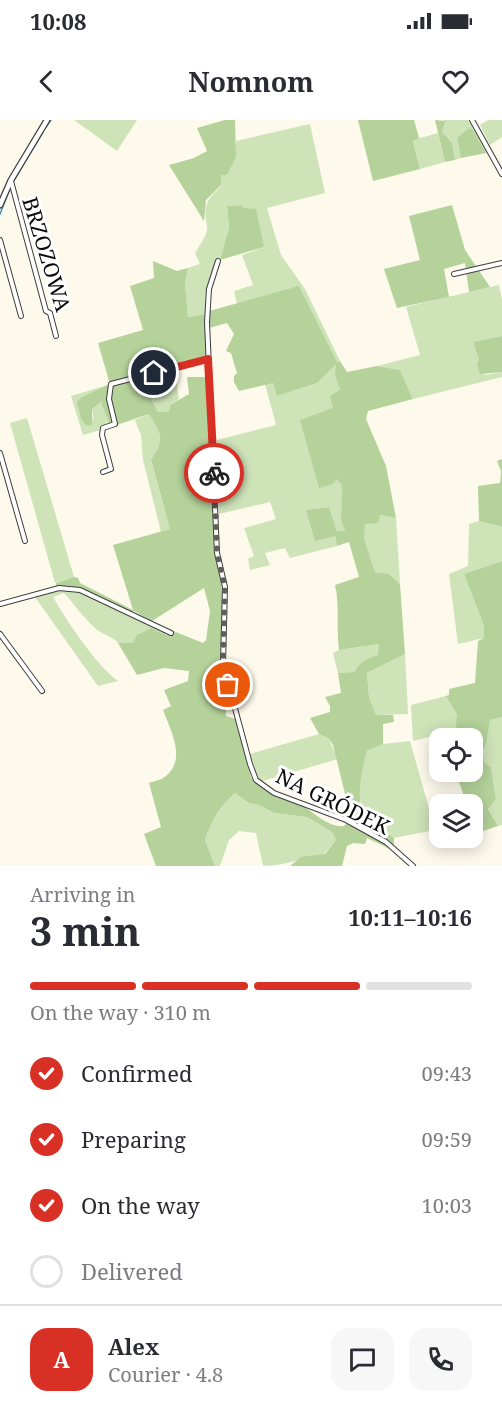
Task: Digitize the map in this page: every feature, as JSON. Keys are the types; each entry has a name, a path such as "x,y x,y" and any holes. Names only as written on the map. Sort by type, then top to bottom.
{"street":[{"path":"0,205 10,180 47,120"},
{"path":"472,120 502,174"},
{"name":"BRZOZOWA","path":"10,180 46,311 50,313 57,336"},
{"path":"0,240 21,315"},
{"name":"NA GRÓDEK","path":"218,261 209,289 207,305 217,553 225,587 223,664 256,780 274,793 354,825 392,847 413,866"},
{"path":"453,274 502,263"},
{"path":"104,472 111,469 102,435 103,428 115,424 109,399 111,384 208,359"},
{"path":"0,453 25,541"},
{"path":"0,604 59,588 80,590 171,633"},
{"path":"0,634 42,691"}],"green space":[{"path":"74,120 137,120 117,151"},
{"path":"225,120 235,120 236,157 227,175 221,175 221,185 206,200 204,221 169,165 194,158 207,151 197,128"},
{"path":"358,120 414,120 419,138 413,141 420,169 373,181"},
{"path":"435,120 445,121 442,132 452,143 455,160 445,162"},
{"path":"444,120 468,120 488,151 486,153 473,130 457,138 461,158 455,160 452,143 442,132"},
{"path":"488,120 502,120 502,137 490,145 480,125"},
{"path":"310,124 325,193 267,208 281,255 305,289 340,361 337,363 340,390 334,408 336,479 342,485 341,520 345,531 337,531 329,507 307,510 335,536 337,546 290,558 285,548 265,553 270,565 250,570 248,559 254,556 244,528 276,519 270,502 219,514 217,440 276,425 265,384 273,383 277,396 317,383 336,362 299,287 237,304 234,291 253,285 242,255 264,247 241,205 227,206 229,228 220,260 217,259 208,288 206,314 188,317 185,284 188,268 200,264 195,253 207,230 205,213 207,204 221,186 221,175 227,175 229,171 235,154 236,141"},
{"path":"469,128 473,130 486,153 461,158 457,138"},
{"path":"438,133 445,162 420,169 413,140"},
{"path":"241,205 244,208 256,209 264,247 220,260 229,228 227,206"},
{"path":"452,205 465,250 490,287 469,292 465,263 444,269 449,297 397,308 384,269 420,260 409,216"},
{"path":"153,261 177,271 188,268 185,284 188,317 206,314 206,358 140,376 158,412 170,411 170,405 189,394 187,377 208,377 215,554 221,573 223,616 221,660 226,716 236,719 251,777 261,788 301,805 332,825 344,826 347,823 352,825 398,853 367,838 365,844 353,843 347,846 342,866 290,866 301,857 325,854 336,840 332,832 307,817 274,813 259,805 249,803 235,793 217,814 205,840 215,866 156,866 144,834 161,827 149,783 166,776 172,769 176,753 173,735 163,710 171,706 164,690 188,681 189,671 164,668 137,675 118,643 133,643 137,635 151,628 166,635 176,632 203,643 206,640 210,611 204,588 152,621 134,611 128,613 80,588 57,590 56,583 74,577 78,578 80,583 133,610 113,545 170,529 151,460 160,442 160,437 149,414 111,427 101,402 92,409 92,425 86,425 81,419 77,402 82,397 110,384 98,343 143,330 130,286 154,278"},
{"path":"499,285 502,300 502,336 473,342 485,375 502,372 502,377 413,399 400,370 377,366 420,355 406,307"},
{"path":"299,286 337,362 340,361 347,372 377,366 400,370 413,399 368,411 366,419 386,466 396,518 380,515 378,523 365,524 364,538 375,572 389,574 400,584 405,654 367,673 369,697 376,715 393,715 394,722 383,724 383,744 367,751 361,781 360,804 361,812 394,838 394,845 352,822 333,745 328,738 319,734 310,718 330,712 330,706 325,697 341,693 338,673 354,672 364,661 378,655 379,644 339,650 335,585 359,577 349,542 337,546 335,536 315,541 306,510 329,507 337,531 345,531 341,520 342,485 336,479 333,484 319,488 300,420 333,408 330,396 340,390 335,374 336,364 317,383 277,396 273,383 239,391 234,382 234,376 237,373 231,353 226,351 234,334 227,323 209,328 209,311"},
{"path":"502,336 502,372 480,374 477,365 479,359 473,342"},
{"path":"174,366 179,399 170,405 171,411 158,412 140,375"},
{"path":"111,384 82,397 94,421 92,409 101,402 103,403 111,427 83,435 71,396"},
{"path":"149,414 160,437 151,461 170,529 161,532 143,460 141,435 135,420"},
{"path":"27,418 74,577 55,583 10,423"},
{"path":"502,459 502,527 479,521 478,486 500,483 501,471 497,461"},
{"path":"380,515 396,518 400,584 389,574 375,572 364,538 364,524"},
{"path":"479,521 502,527 502,561 464,574 484,626 484,638 458,644 449,574 468,566 469,524"},
{"path":"502,561 502,717 490,720 483,750 483,728 456,728 457,715 446,696 449,695 449,689 475,683 478,641 484,638 484,626 464,574"},
{"path":"80,588 176,632 133,643 118,643 94,627 64,593 53,597 74,631 118,681 98,686 35,597 57,590"},
{"path":"380,644 378,655 364,661 354,672 338,673 333,653 339,650"},
{"path":"405,654 408,714 376,715 369,697 367,673"},
{"path":"446,696 457,715 457,728 429,728 429,737 413,741 411,705"},
{"path":"502,717 502,825 498,826 488,809 496,799 491,767 485,763 483,756 490,720"},
{"path":"319,734 328,738 338,759 259,782 250,754"},
{"path":"410,741 429,809 429,831 394,838 361,812 359,778 367,751 383,744"},
{"path":"483,756 485,763 491,767 496,799 488,809 498,826 483,831 483,794 463,794 459,782 483,782"},
{"path":"235,793 249,803 259,805 274,813 307,817 332,832 336,840 324,854 279,865 263,866 256,833 239,831 229,840 220,866 215,866 205,840 217,814"}],"waterway":[{"path":"46,127 51,120"},
{"path":"13,182 43,132"},
{"path":"0,214 9,191"}],"way so far":[{"path":"214,473 217,553 225,587 223,664 228,685"}],"route":[{"path":"154,373 208,359 214,473"}]}
